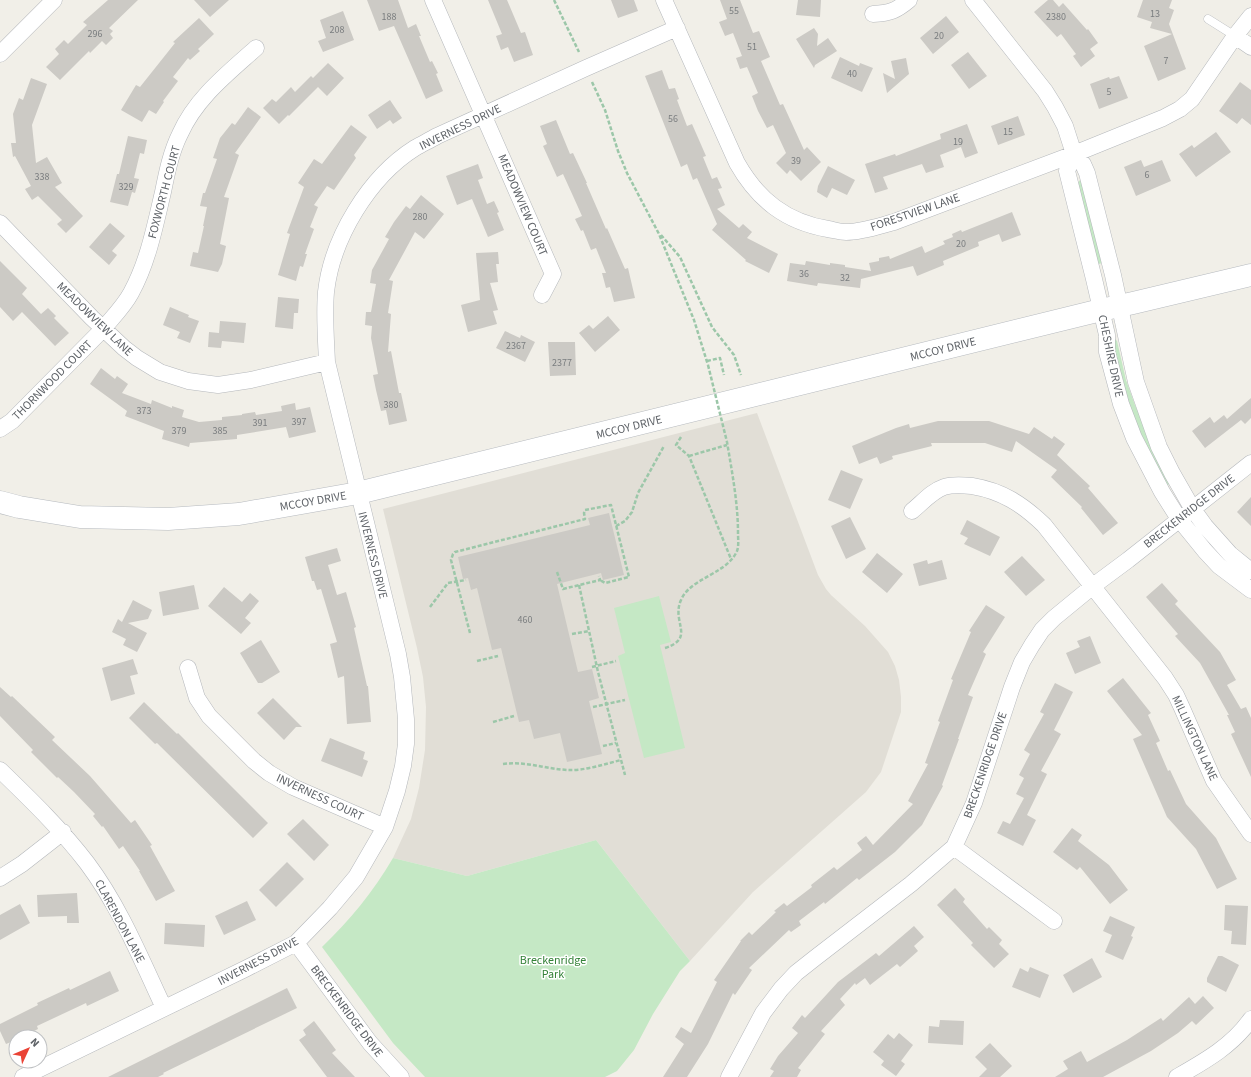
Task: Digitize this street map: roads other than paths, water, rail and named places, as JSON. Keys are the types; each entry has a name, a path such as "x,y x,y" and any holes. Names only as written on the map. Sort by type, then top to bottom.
{"street":[{"path":"0,54 54,0"},
{"path":"433,0 484,114"},
{"name":"FORESTVIEW LANE","path":"664,0 744,176 760,196 778,210 797,221 817,227 846,232 876,227 894,222 1074,154 1163,118 1180,109 1192,99 1235,36 1251,16"},
{"path":"873,14 889,13 909,0"},
{"name":"CHESHIRE DRIVE","path":"973,0 1045,91 1065,126 1074,154 1083,164 1087,173 1110,308 1147,415 1172,473 1192,508 1214,538 1251,572"},
{"name":"INVERNESS DRIVE","path":"23,1077 296,943 330,908 352,882 385,827 397,791 406,744 406,719 402,678 398,654 327,362 325,323 326,291 332,263 337,248 356,210 379,180 399,160 415,148 484,114 677,28"},
{"path":"1235,36 1251,47"},
{"name":"FOXWORTH COURT","path":"103,329 131,293 140,272 153,235 174,148 188,118 208,92 256,48"},
{"name":"MEADOWVIEW COURT","path":"484,114 553,274 542,295"},
{"name":"MEADOWVIEW LANE","path":"0,223 103,329 124,348 147,365 174,377 218,385 251,380 327,362"},
{"name":"MCCOY DRIVE","path":"0,502 19,507 80,517 168,519 239,514 358,493 1110,308 1251,275"},
{"name":"CHESHIRE DRIVE","path":"1110,308 1107,352 1121,404 1134,438 1152,475 1179,519 1205,551 1219,566 1251,590"},
{"name":"THORNWOOD COURT","path":"0,429 12,421 103,329"},
{"name":"BRECKENRIDGE DRIVE","path":"728,1077 763,1013 781,989 796,973 911,884 954,847 978,793 1012,687 1022,662 1042,630 1054,618 1093,586 1251,463"},
{"name":"MILLINGTON LANE","path":"912,511 932,494 945,487 962,484 988,489 1010,498 1029,510 1044,525 1165,678 1176,695 1214,781 1251,834"},
{"name":"INVERNESS COURT","path":"188,668 197,698 209,716 268,773 293,787 385,827"},
{"name":"CLARENDON LANE","path":"0,770 63,832 88,864 112,902 164,1008"},
{"path":"0,878 22,864 63,832"},
{"path":"954,847 1054,921"},
{"name":"BRECKENRIDGE DRIVE","path":"296,943 370,1043 401,1077"},
{"path":"1177,1077 1215,1055 1239,1034 1251,1019"}],"lane":[{"path":"1208,19 1235,36"}],"park label":[{"name":"Breckenridge Park","path":"553,967"}]}
